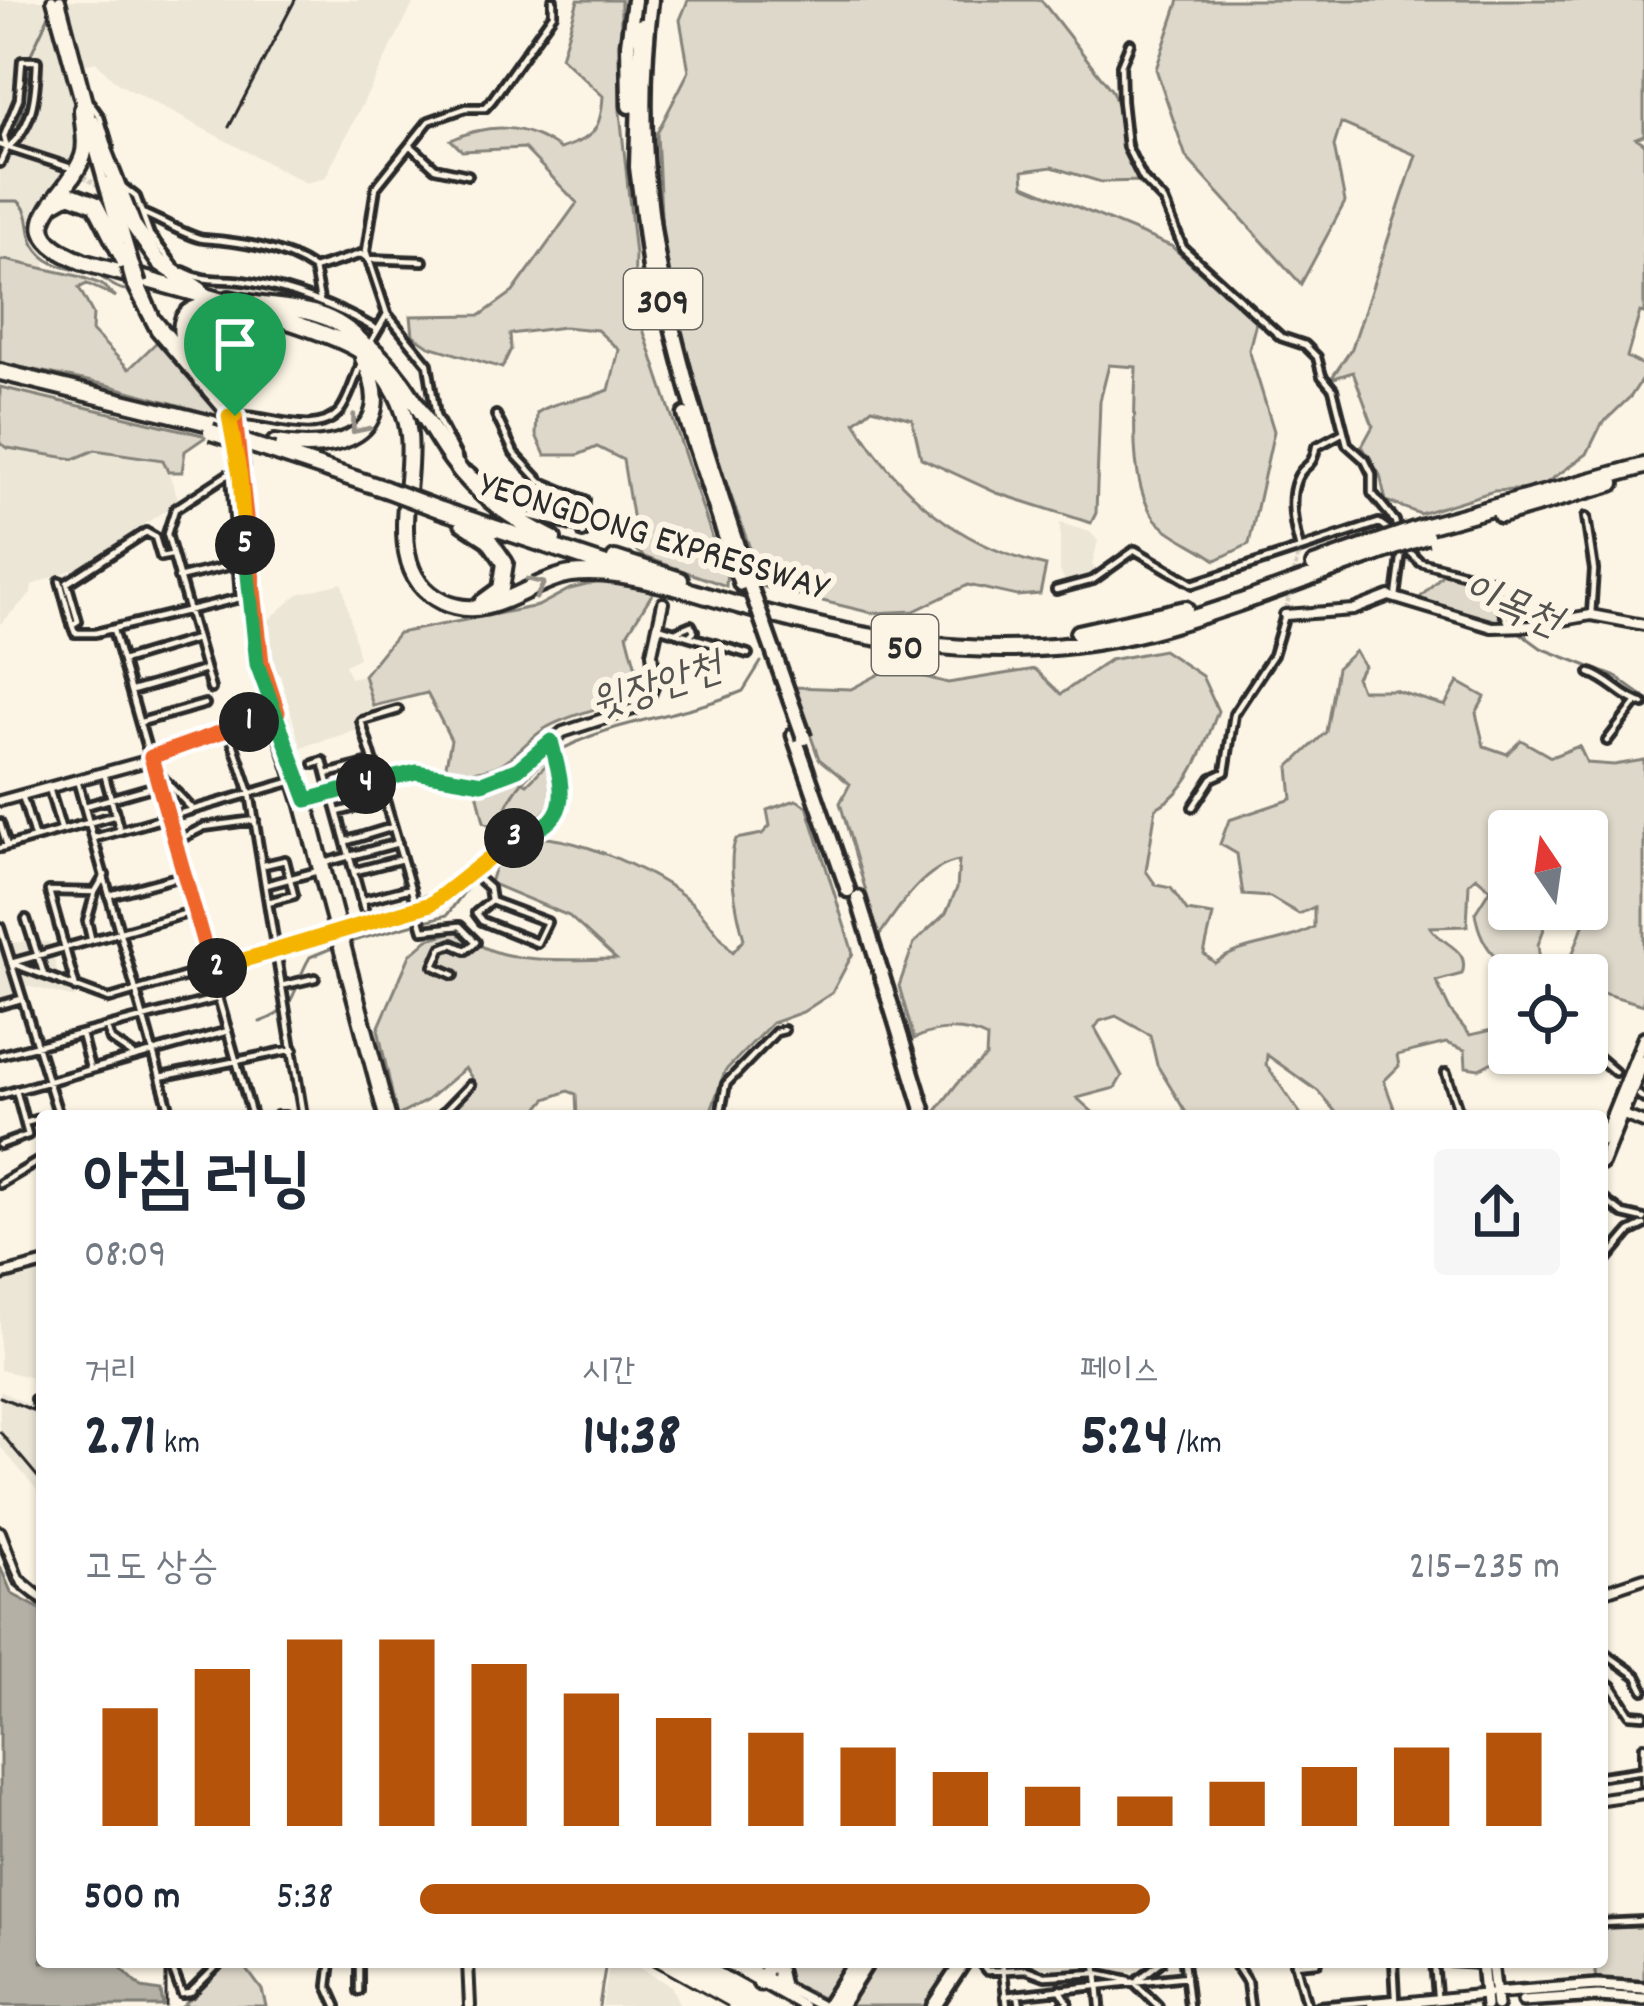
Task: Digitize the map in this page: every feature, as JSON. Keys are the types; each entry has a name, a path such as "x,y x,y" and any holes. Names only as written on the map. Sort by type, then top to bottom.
{"highway":[{"path":"634,0 626,86 637,167"},
{"name":"309","path":"648,0 635,104 637,167 646,259 661,332 853,894 919,1110"},
{"name":"309","path":"648,0 645,167 660,286 685,386 746,585"},
{"path":"646,45 662,0"},
{"path":"84,103 84,154 44,208 46,239 55,249 83,262 360,342 400,390 413,434 411,543 416,572 424,585 451,601 466,604 493,598 504,577 500,550 441,505"},
{"path":"92,122 133,225 176,279 204,292"},
{"path":"130,266 95,204 68,194 48,208 49,237 66,252 241,302 300,307 338,321 390,365 450,458 480,494 514,519 554,539"},
{"path":"221,304 192,308 180,328 188,348 231,402 232,416"},
{"path":"274,447 327,447 350,439 367,423 374,394 360,342"},
{"path":"360,342 397,393 409,435 408,557 422,589 437,600 467,609 483,608 551,579 587,572 688,590"},
{"name":"YEONGDONG EXPRESSWAY","path":"0,372 274,447 688,590 871,640 958,651 1045,646 1148,631 1425,531 1644,470"},
{"name":"YEONGDONG EXPRESSWAY","path":"0,382 212,428"},
{"name":"YEONGDONG EXPRESSWAY","path":"441,505 797,616 921,640 962,642 1043,638 1141,622 1373,549"},
{"path":"766,1968 782,1988"},
{"path":"838,2006 854,1968"},
{"path":"824,2006 861,1968"},
{"path":"940,2006 962,1968"}],"main road":[{"path":"130,266 136,284"},
{"path":"1608,1145 1644,1037"},
{"path":"1608,1130 1644,1060"},
{"path":"1486,1968 1489,1998 1497,2006"},
{"path":"1489,1998 1644,1996"}],"street":[{"path":"56,0 130,266"},
{"path":"496,415 514,453 541,482 585,500 584,532 526,515 462,465 436,416 428,364 387,314 368,259 376,187 429,121 466,108 485,108 554,14 553,0"},
{"path":"1130,43 1121,65 1127,147 1143,178 1164,201 1183,248 1281,337 1294,339 1317,357 1322,376 1333,389 1342,433 1365,460 1372,474 1372,493 1395,520 1403,556 1396,597"},
{"path":"0,164 4,136 29,61 38,61 35,101 18,139 3,147"},
{"path":"84,103 130,266"},
{"path":"84,103 100,117 118,181 136,197 150,235 174,266 204,282 245,281 320,302 376,328"},
{"path":"410,145 435,169 468,175"},
{"path":"3,147 68,167"},
{"path":"142,212 202,240 217,236 299,258 314,268 320,302"},
{"path":"314,268 361,254 368,259 423,261"},
{"path":"136,284 157,331 232,416 251,623 322,867"},
{"path":"360,342 387,314"},
{"path":"232,416 323,422 339,412 360,366"},
{"path":"1300,549 1291,498 1297,478 1311,467 1316,447 1342,433"},
{"path":"211,689 167,535 175,509 239,476"},
{"path":"60,581 74,633 113,630 240,598 239,476"},
{"path":"1586,518 1594,570 1591,615"},
{"path":"1057,590 1093,580 1135,550 1193,584 1379,523 1420,562 1489,580 1510,627"},
{"path":"72,625 78,621 68,584 146,532 155,537 161,557 172,554"},
{"path":"178,578 237,564"},
{"path":"1193,806 1212,778 1225,772 1234,714 1273,655 1285,615 1353,610 1384,596 1476,624 1510,627 1591,615 1644,625"},
{"path":"307,800 416,772 482,783 518,769 553,748 577,726 646,705 655,682 652,653 663,603"},
{"path":"658,627 748,654"},
{"path":"113,630 250,1110"},
{"path":"122,661 196,640"},
{"path":"132,692 205,670"},
{"path":"1590,673 1612,680 1640,704 1607,741"},
{"path":"141,722 205,704"},
{"path":"398,710 362,721 421,924 429,933 460,926 476,942 466,950 452,944 442,948 434,966 454,976"},
{"path":"0,801 151,757 275,713"},
{"path":"275,713 307,800 385,1110"},
{"path":"229,730 250,793 286,985 302,1110"},
{"path":"11,963 109,999 417,910 444,896 500,845 542,829 557,813 563,791 553,748"},
{"path":"314,764 323,761 329,784"},
{"path":"327,774 374,762"},
{"path":"155,770 192,810"},
{"path":"104,772 120,830"},
{"path":"77,780 169,1110"},
{"path":"94,838 294,781"},
{"path":"85,806 159,785"},
{"path":"49,788 62,830"},
{"path":"22,795 34,838"},
{"path":"337,812 385,799"},
{"path":"334,801 364,909"},
{"path":"0,823 3,847 116,814"},
{"path":"175,842 204,827 255,820"},
{"path":"345,842 393,827"},
{"path":"266,885 398,843"},
{"path":"353,872 402,859"},
{"path":"262,866 285,860 294,895 268,902"},
{"path":"473,873 491,901 547,922 537,943 482,921 476,913 491,901"},
{"path":"91,938 87,921 104,875"},
{"path":"110,895 185,875"},
{"path":"361,900 411,888"},
{"path":"76,988 49,891 95,892"},
{"path":"11,963 195,911"},
{"path":"26,919 44,975"},
{"path":"0,926 57,1110"},
{"path":"286,985 314,978"},
{"path":"0,1055 219,998"},
{"path":"0,1005 20,999"},
{"path":"108,1030 111,1040 133,1055"},
{"path":"721,1110 726,1084 776,1032 784,1030"},
{"path":"0,1095 228,1031"},
{"path":"81,1034 90,1068"},
{"path":"160,1077 294,1048"},
{"path":"1608,1066 1615,1072"},
{"path":"1446,1072 1458,1110"},
{"path":"446,1110 470,1085"},
{"path":"0,1145 28,1135 16,1090"},
{"path":"1618,1113 1644,1123"},
{"path":"25,1123 36,1120"},
{"path":"0,1184 36,1163"},
{"path":"1608,1203 1644,1222"},
{"path":"1608,1258 1644,1222"},
{"path":"0,1261 2,1275 36,1266"},
{"path":"0,1532 18,1579 36,1594"},
{"path":"1608,1590 1644,1578"},
{"path":"1608,1655 1637,1676 1644,1690"},
{"path":"1608,1684 1630,1714 1644,1714"},
{"path":"1644,1746 1644,1783"},
{"path":"1608,1775 1643,1770"},
{"path":"1608,1798 1644,1793"},
{"path":"1608,1923 1644,1921"},
{"path":"172,1968 182,1994 190,1993 215,1968"},
{"path":"330,1968 328,1986 337,2006"},
{"path":"359,1968 359,1990"},
{"path":"468,1968 470,2006"},
{"path":"766,1968 803,2006"},
{"path":"1002,1968 1006,2006"},
{"path":"1018,1968 1045,1976 1097,1973 1134,1982 1158,2006"},
{"path":"1097,1968 1100,2006"},
{"path":"1134,1982 1153,1968"},
{"path":"1185,1968 1189,2006"},
{"path":"1238,1968 1247,1982 1250,2006"},
{"path":"1296,1968 1307,2006"},
{"path":"1318,2006 1396,1999 1394,1968"},
{"path":"1436,1968 1438,1995"},
{"path":"1005,1996 1186,1976"},
{"path":"782,1988 824,2006"},
{"path":"1060,1989 1068,2002 1063,2006"},
{"path":"1018,1994 1020,2006"},
{"path":"1419,2006 1489,1998"},
{"path":"1372,2006 1460,2002"}],"shaded area":[{"path":"0,0 415,0 325,178 306,183 117,83 96,62 69,68 83,131 77,161 66,180 48,191 36,213 45,269 0,261"},
{"path":"578,0 621,0 620,112 635,255 634,302 717,552 727,564 726,586 644,557 617,534 632,515 623,460 597,447 578,455 545,455 536,435 537,413 609,390 619,350 597,330 564,327 510,334 511,349 502,368 429,346 413,335 411,316 481,315 513,292 577,203 524,148 462,151 451,140 480,130 507,128 560,149 593,132 603,96 561,57"},
{"path":"688,0 1041,0 1112,91 1147,181 1101,182 1052,167 1023,171 1024,185 1171,246 1256,322 1249,350 1274,431 1249,544 1216,560 1173,534 1149,510 1138,472 1136,367 1109,365 1100,401 1096,513 1091,523 997,493 921,458 912,419 872,408 855,422 892,473 936,515 986,546 1046,566 1040,594 1017,596 968,585 914,611 872,613 764,587 687,375 663,256 657,133 689,71 680,20"},
{"path":"1179,0 1644,0 1644,135 1636,138 1644,143 1644,313 1640,312 1627,357 1644,366 1644,376 1601,425 1587,454 1538,489 1494,491 1420,514 1386,501 1380,475 1362,446 1373,426 1353,372 1331,379 1352,348 1416,155 1341,123 1334,146 1345,202 1301,284 1186,157 1156,69"},
{"path":"0,261 101,284 116,297 87,284 79,288 93,314 92,331 129,369 160,339 225,418 107,385 0,363"},
{"path":"0,387 207,436 185,451 182,472 168,472 163,460 95,450 74,459 8,448 0,443"},
{"path":"0,443 74,459 95,450 164,460 179,501 84,565 32,585 31,594 0,624"},
{"path":"1060,523 1090,532 1098,541 1092,565 1100,574 1080,588 1065,581 1060,571"},
{"path":"1445,572 1487,586 1507,626 1416,602"},
{"path":"607,580 654,591 627,634 641,687 558,722 501,764 473,771 445,770 451,740 427,693 373,706 364,675 398,633 538,606 570,589"},
{"path":"342,583 359,658 345,665 350,678 364,675 374,714 358,719 358,730 301,747 280,675 274,675 264,624 298,594"},
{"path":"1163,650 1202,676 1218,711 1187,779 1156,808 1146,871 1156,885 1171,888 1187,911 1213,915 1204,954 1215,963 1314,927 1314,907 1299,914 1270,897 1243,895 1237,854 1220,844 1229,820 1292,799 1289,767 1326,732 1337,668 1355,651 1364,666 1356,677 1361,690 1394,690 1445,706 1458,682 1485,697 1476,713 1484,746 1507,754 1521,740 1551,757 1579,746 1587,763 1644,760 1644,1005 1608,995 1608,954 1573,954 1581,930 1608,930 1608,810 1488,810 1488,887 1476,877 1469,883 1467,926 1430,927 1462,958 1462,974 1436,981 1451,1012 1470,1035 1488,1031 1488,1064 1466,1067 1465,1050 1446,1043 1397,1055 1399,1066 1384,1081 1395,1110 1334,1110 1318,1091 1267,1055 1266,1065 1298,1110 1184,1110 1157,1065 1150,1035 1116,1016 1095,1028 1122,1076 1115,1088 1077,1098 1090,1110 937,1110 986,1057 987,1038 950,1030 914,1039 899,986 914,943 946,913 957,888 959,861 924,880 879,936 840,803 850,784 819,759 793,687 851,689 891,668 948,683 1035,669 1061,694 1110,660"},
{"path":"549,762 558,792 542,814 505,833 484,822 476,787 514,776 527,784"},
{"path":"796,800 807,806 853,953 832,993 803,1012 772,1023 725,1071 711,1110 577,1110 576,1094 568,1091 546,1099 537,1110 450,1110 476,1084 465,1068 426,1101 409,1110 396,1110 378,1029 410,955 428,939 461,930 492,951 512,956 616,959 569,916 490,883 507,846 528,838 551,839 631,865 691,902 733,952 744,939 732,874 733,849 736,839 762,834 770,826 767,810"},
{"path":"1488,892 1488,930 1544,930 1539,954 1493,954 1475,913"},
{"path":"50,942 59,979 74,986 75,998 19,984 22,1003 0,1008 0,944"},
{"path":"36,1270 36,1379 0,1370 0,1281"},
{"path":"0,1391 36,1409 36,1489 0,1446"},
{"path":"0,1566 12,1594 36,1607 36,1968 121,1968 142,1988 161,1991 163,2006 0,2006"},
{"path":"1608,1927 1644,1927 1644,1985 1596,1980 1595,1968 1608,1968"},
{"path":"221,1968 246,1968 262,1990 266,2006 183,2006"},
{"path":"609,1968 640,1968 671,1986 680,2006 602,2006"},
{"path":"782,1968 844,1968 837,1979 858,1990 873,1968 953,1968 928,2006 840,2006 785,1981"}],"waterway":[{"path":"30,56 50,13"},
{"path":"17,124 29,100 29,70"},
{"path":"0,201 18,201 34,245 46,258 125,290"},
{"name":"이목천","path":"1422,600 1507,624"},
{"name":"이목천","path":"1515,629 1541,648 1616,677 1644,697"},
{"name":"윗장안천","path":"492,848 507,806 529,774 557,752 591,736 743,691 761,662"},
{"name":"윗장안천","path":"346,943 447,915 490,857"},
{"name":"윗장안천","path":"260,1022 289,1003 310,957 337,946"},
{"path":"599,2006 605,1968"}],"tunnel":[{"path":"78,173 104,189"},
{"path":"1293,580 1299,550"},
{"path":"1285,615 1290,591"},
{"path":"1458,2003 1522,1996"}],"railway":[{"path":"229,127 295,0"},
{"path":"0,1282 36,1272"},
{"path":"0,1397 36,1412"},
{"path":"0,1432 36,1475"},
{"path":"0,1544 20,1590 36,1600"},
{"path":"166,1968 166,2006"},
{"path":"659,1968 727,2006"}],"route":[{"path":"235,416 229,416 240,476 257,664 272,714 278,712 307,800 380,783 404,772 482,783 518,769 551,741 563,791 561,806 542,829 500,845 431,904 211,969 151,757 278,712 262,663 241,437 235,416"}]}
